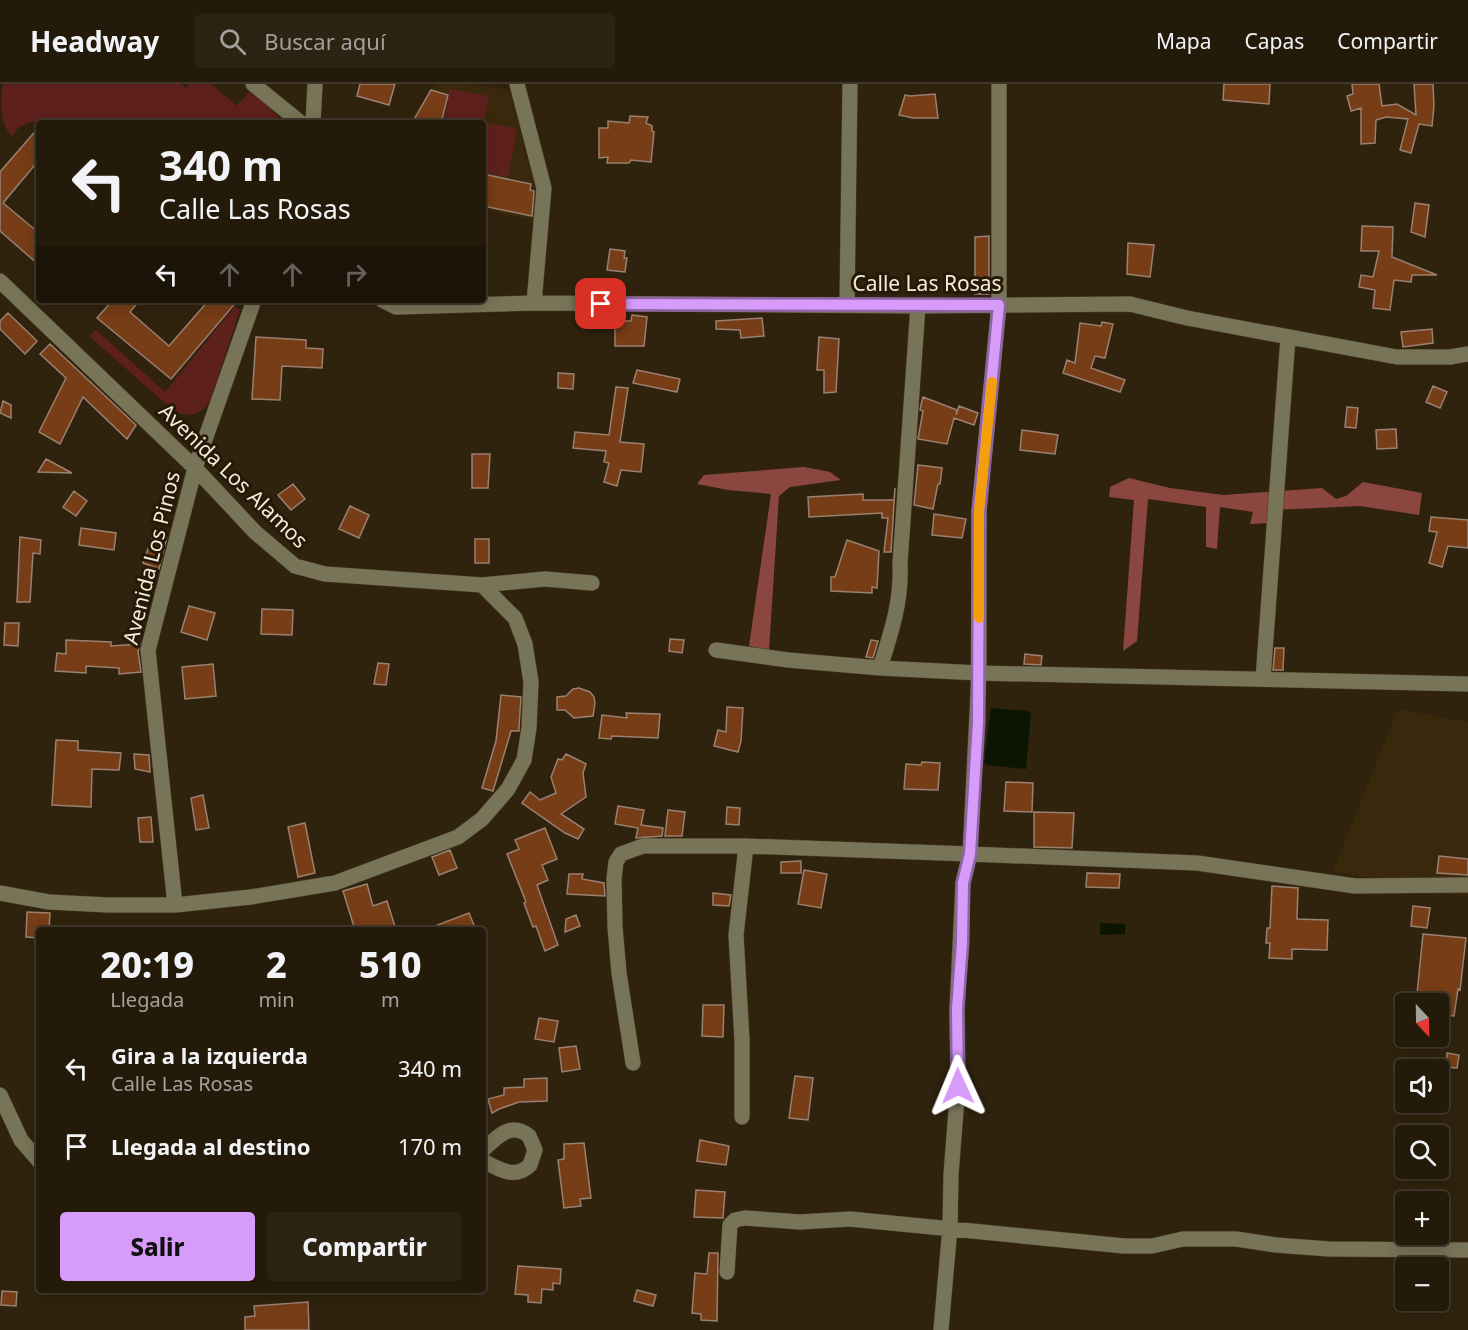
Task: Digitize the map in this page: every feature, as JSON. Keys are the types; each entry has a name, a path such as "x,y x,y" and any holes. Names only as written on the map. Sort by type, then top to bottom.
{"street":[{"path":"253,84 297,120"},
{"path":"313,120 315,84"},
{"path":"847,305 850,84"},
{"path":"941,1330 950,1227 951,1174 958,1086 957,1009 962,943 963,883 970,854 979,673 979,511 999,305 999,84"},
{"path":"518,88 544,188 534,303"},
{"name":"Avenida Los Alamos","path":"0,281 195,468 255,532 295,566 326,574 482,585 545,579 592,583"},
{"name":"Avenida Los Pinos","path":"175,906 147,650 195,468 253,303"},
{"name":"Calle Las Rosas","path":"388,303 396,307 534,303 918,306 1130,304 1187,318 1397,357 1450,357 1468,354"},
{"path":"880,668 894,625 901,585 900,563 918,306"},
{"path":"1263,679 1288,337"},
{"path":"0,893 49,902 108,905 175,906 250,897 335,883 458,837 482,819 508,789 524,760 529,728 531,682 525,645 515,618 482,585"},
{"path":"716,650 788,660 979,673 1468,684"},
{"path":"633,1063 619,973 615,927 615,862 621,854 643,846 746,846 1197,863 1355,886 1468,885"},
{"path":"742,1116 742,1040 736,935 746,846"},
{"path":"0,1095 21,1140 36,1158"},
{"path":"486,1147 501,1133 515,1130 529,1136 535,1150 530,1165 516,1173 505,1172 486,1162"},
{"path":"727,1272 730,1225 735,1220 757,1218 800,1222 850,1219 950,1227 1124,1246 1152,1246 1183,1239 1236,1239 1329,1249 1468,1251"}],"shaded area":[{"path":"3,84 181,84 186,88 189,84 211,84 237,106 251,90 282,120 36,120 36,122 19,127 12,136 3,120 1,98"},
{"path":"436,84 465,84 510,90 530,171 542,193 537,221 486,211 486,120 408,120"},
{"path":"450,89 489,96 484,120 444,120"},
{"path":"486,123 517,128 508,177 486,173"},
{"path":"235,306 240,309 211,399 195,414 185,415 174,411 89,336 96,330 165,392"},
{"path":"804,467 830,472 841,480 790,487 779,496 769,650 749,646 771,494 697,484 704,475"},
{"path":"1129,478 1170,488 1223,495 1322,488 1336,499 1346,496 1363,482 1422,493 1419,515 1360,506 1273,510 1269,523 1250,524 1253,512 1220,507 1217,549 1206,547 1206,507 1148,499 1137,641 1123,651 1134,500 1109,497 1110,487"},
{"path":"991,708 1029,711 1031,714 1026,769 984,763"},
{"path":"1398,709 1468,722 1468,897 1333,871"},
{"path":"1100,923 1125,924 1125,934 1100,935"}],"building":[{"path":"360,84 395,84 389,105 357,96"},
{"path":"1224,84 1270,84 1269,104 1223,100"},
{"path":"1352,84 1379,84 1382,106 1397,104 1416,115 1414,84 1433,84 1432,126 1419,124 1411,153 1400,150 1408,119 1386,117 1376,120 1375,143 1361,144 1361,108 1351,111 1347,96 1353,94"},
{"path":"431,90 448,95 442,120 414,120"},
{"path":"935,94 938,118 913,118 899,115 905,95"},
{"path":"630,116 648,117 646,123 652,126 654,132 651,162 631,160 629,163 607,163 608,157 599,158 599,128 608,128 608,121 629,123"},
{"path":"36,130 36,164 3,203 36,230 36,262 0,231 0,172"},
{"path":"486,175 531,184 530,190 534,191 532,216 486,207"},
{"path":"1415,203 1429,205 1425,237 1411,232"},
{"path":"1362,226 1393,227 1392,257 1437,275 1412,275 1411,282 1394,280 1390,310 1373,308 1375,290 1359,287 1361,275 1373,277 1379,251 1361,251"},
{"path":"989,236 989,294 975,294 975,237"},
{"path":"1128,243 1154,245 1150,277 1127,274"},
{"path":"610,249 625,251 624,258 627,258 625,272 607,270"},
{"path":"110,303 138,303 130,312 169,346 206,303 235,303 171,379 97,318"},
{"path":"8,313 37,341 25,354 0,329 0,321"},
{"path":"632,315 647,317 644,346 615,346 615,321 631,321"},
{"path":"762,318 764,336 741,338 740,330 716,329 716,321"},
{"path":"1102,322 1113,324 1105,358 1095,356 1091,368 1125,380 1120,392 1063,373 1067,360 1075,363 1080,323 1101,326"},
{"path":"1432,329 1433,343 1403,347 1401,332"},
{"path":"256,337 306,340 306,348 323,349 322,368 282,366 280,400 252,399"},
{"path":"819,337 839,339 836,392 824,393 824,370 817,370"},
{"path":"50,344 136,425 127,439 83,397 60,444 39,432 66,378 40,354"},
{"path":"637,370 680,379 677,392 633,383"},
{"path":"558,373 574,374 573,389 558,388"},
{"path":"1433,386 1447,392 1440,408 1426,402"},
{"path":"616,387 628,388 620,442 644,444 641,472 621,470 617,486 604,482 609,463 604,462 606,451 573,448 575,432 609,435"},
{"path":"923,397 957,410 956,415 959,406 978,413 974,425 954,418 947,444 918,439"},
{"path":"3,401 11,405 11,418 0,413"},
{"path":"1347,407 1358,408 1356,428 1345,427"},
{"path":"1396,429 1397,448 1377,449 1376,430"},
{"path":"1022,430 1058,435 1055,454 1020,450"},
{"path":"472,454 490,454 488,488 472,488"},
{"path":"46,459 72,473 38,472"},
{"path":"918,465 942,468 933,509 914,505"},
{"path":"293,484 305,499 291,510 278,495"},
{"path":"895,488 891,552 884,552 888,518 882,518 882,513 809,517 808,497 863,494 863,500 894,500"},
{"path":"74,491 87,501 76,516 63,507"},
{"path":"350,506 369,515 359,538 339,529"},
{"path":"934,514 966,519 962,538 932,535"},
{"path":"1431,517 1468,520 1468,548 1448,546 1442,567 1429,563 1437,532 1429,531"},
{"path":"81,528 116,533 114,550 79,545"},
{"path":"154,532 167,537 159,569 143,563"},
{"path":"20,537 41,540 40,554 33,553 30,602 17,602"},
{"path":"475,539 489,539 489,563 475,563"},
{"path":"847,540 879,551 877,588 872,587 872,593 831,591 831,577 835,577"},
{"path":"189,606 215,613 207,640 181,632"},
{"path":"262,609 293,610 292,635 261,634"},
{"path":"5,623 19,623 18,646 4,645"},
{"path":"670,639 684,640 682,653 669,651"},
{"path":"66,640 111,642 111,646 140,644 138,651 141,672 119,674 119,668 86,666 86,673 55,671 57,653 66,654"},
{"path":"871,640 878,641 873,658 866,657"},
{"path":"1275,648 1284,648 1283,670 1273,670"},
{"path":"1025,654 1042,656 1041,665 1024,664"},
{"path":"378,663 389,664 386,685 374,684"},
{"path":"213,664 216,696 185,699 182,667"},
{"path":"579,688 590,692 594,697 593,716 574,718 565,710 557,710 557,697 566,696 573,689"},
{"path":"501,695 521,697 519,731 511,731 493,791 482,788 496,741"},
{"path":"727,707 743,708 738,752 714,746 718,730 726,732"},
{"path":"626,713 660,714 658,738 612,736 611,739 599,738 602,715 627,718"},
{"path":"56,740 78,741 78,750 121,753 119,770 92,769 91,807 52,805"},
{"path":"134,754 149,755 150,772 135,769"},
{"path":"566,754 586,764 583,773 586,797 561,814 584,829 578,839 565,833 522,803 530,792 540,800 556,793 551,777 558,759 562,760"},
{"path":"922,762 940,763 938,790 904,789 906,764 921,765"},
{"path":"1006,782 1033,783 1032,812 1004,811"},
{"path":"203,795 209,828 196,830 191,798"},
{"path":"618,806 644,810 641,825 663,828 662,836 636,838 638,828 615,824"},
{"path":"727,807 740,808 739,825 726,824"},
{"path":"668,810 685,812 682,836 665,836"},
{"path":"1034,812 1074,813 1072,848 1034,847"},
{"path":"151,817 153,842 140,842 138,818"},
{"path":"305,823 315,873 298,877 288,827"},
{"path":"545,828 557,859 542,865 548,880 537,885 558,945 545,951 536,926 533,927 507,854 519,849 515,840"},
{"path":"450,850 457,868 439,875 432,857"},
{"path":"1439,856 1468,859 1468,875 1437,873"},
{"path":"801,861 801,873 781,873 781,862"},
{"path":"804,870 827,874 821,908 798,904"},
{"path":"1087,873 1120,874 1119,888 1086,887"},
{"path":"569,874 583,874 582,879 604,883 605,896 567,894"},
{"path":"367,884 373,906 387,901 395,927 354,927 343,891"},
{"path":"1272,886 1298,888 1297,919 1328,920 1327,950 1292,949 1292,959 1269,958 1270,943 1266,943 1267,928 1270,928"},
{"path":"713,893 731,895 729,906 713,905"},
{"path":"1413,906 1430,908 1427,928 1411,926"},
{"path":"27,912 50,913 49,927 36,927 36,938 26,937"},
{"path":"469,913 475,927 432,927"},
{"path":"576,915 580,926 565,932 566,919"},
{"path":"1423,934 1466,938 1460,990 1458,989 1454,1016 1449,1015 1449,993 1417,993"},
{"path":"703,1005 724,1005 723,1037 702,1036"},
{"path":"539,1018 558,1021 554,1042 535,1039"},
{"path":"576,1046 580,1069 562,1072 559,1048"},
{"path":"1447,1053 1459,1055 1457,1068 1449,1067 1449,1059 1447,1059"},
{"path":"795,1076 813,1078 808,1120 789,1118"},
{"path":"547,1078 547,1101 519,1102 492,1113 488,1099 504,1095 504,1088 524,1087 524,1079"},
{"path":"700,1140 729,1146 726,1165 697,1161"},
{"path":"584,1143 591,1198 580,1199 581,1206 564,1208 558,1160 564,1159 564,1144"},
{"path":"696,1190 725,1192 723,1218 694,1217"},
{"path":"709,1253 718,1253 717,1321 701,1320 701,1314 692,1313 695,1273 707,1274"},
{"path":"518,1266 561,1269 560,1284 553,1283 553,1290 542,1289 541,1303 528,1302 528,1295 515,1294"},
{"path":"637,1290 656,1295 653,1306 634,1301"},
{"path":"2,1291 17,1292 16,1306 1,1305"},
{"path":"308,1302 309,1330 245,1330 245,1317 255,1316 254,1306"}],"slow traffic":[{"path":"979,618 979,511 992,382"}],"route":[{"path":"601,304 999,305 979,511 978,722 970,854 963,883 962,943 957,1009 958,1086"}]}
